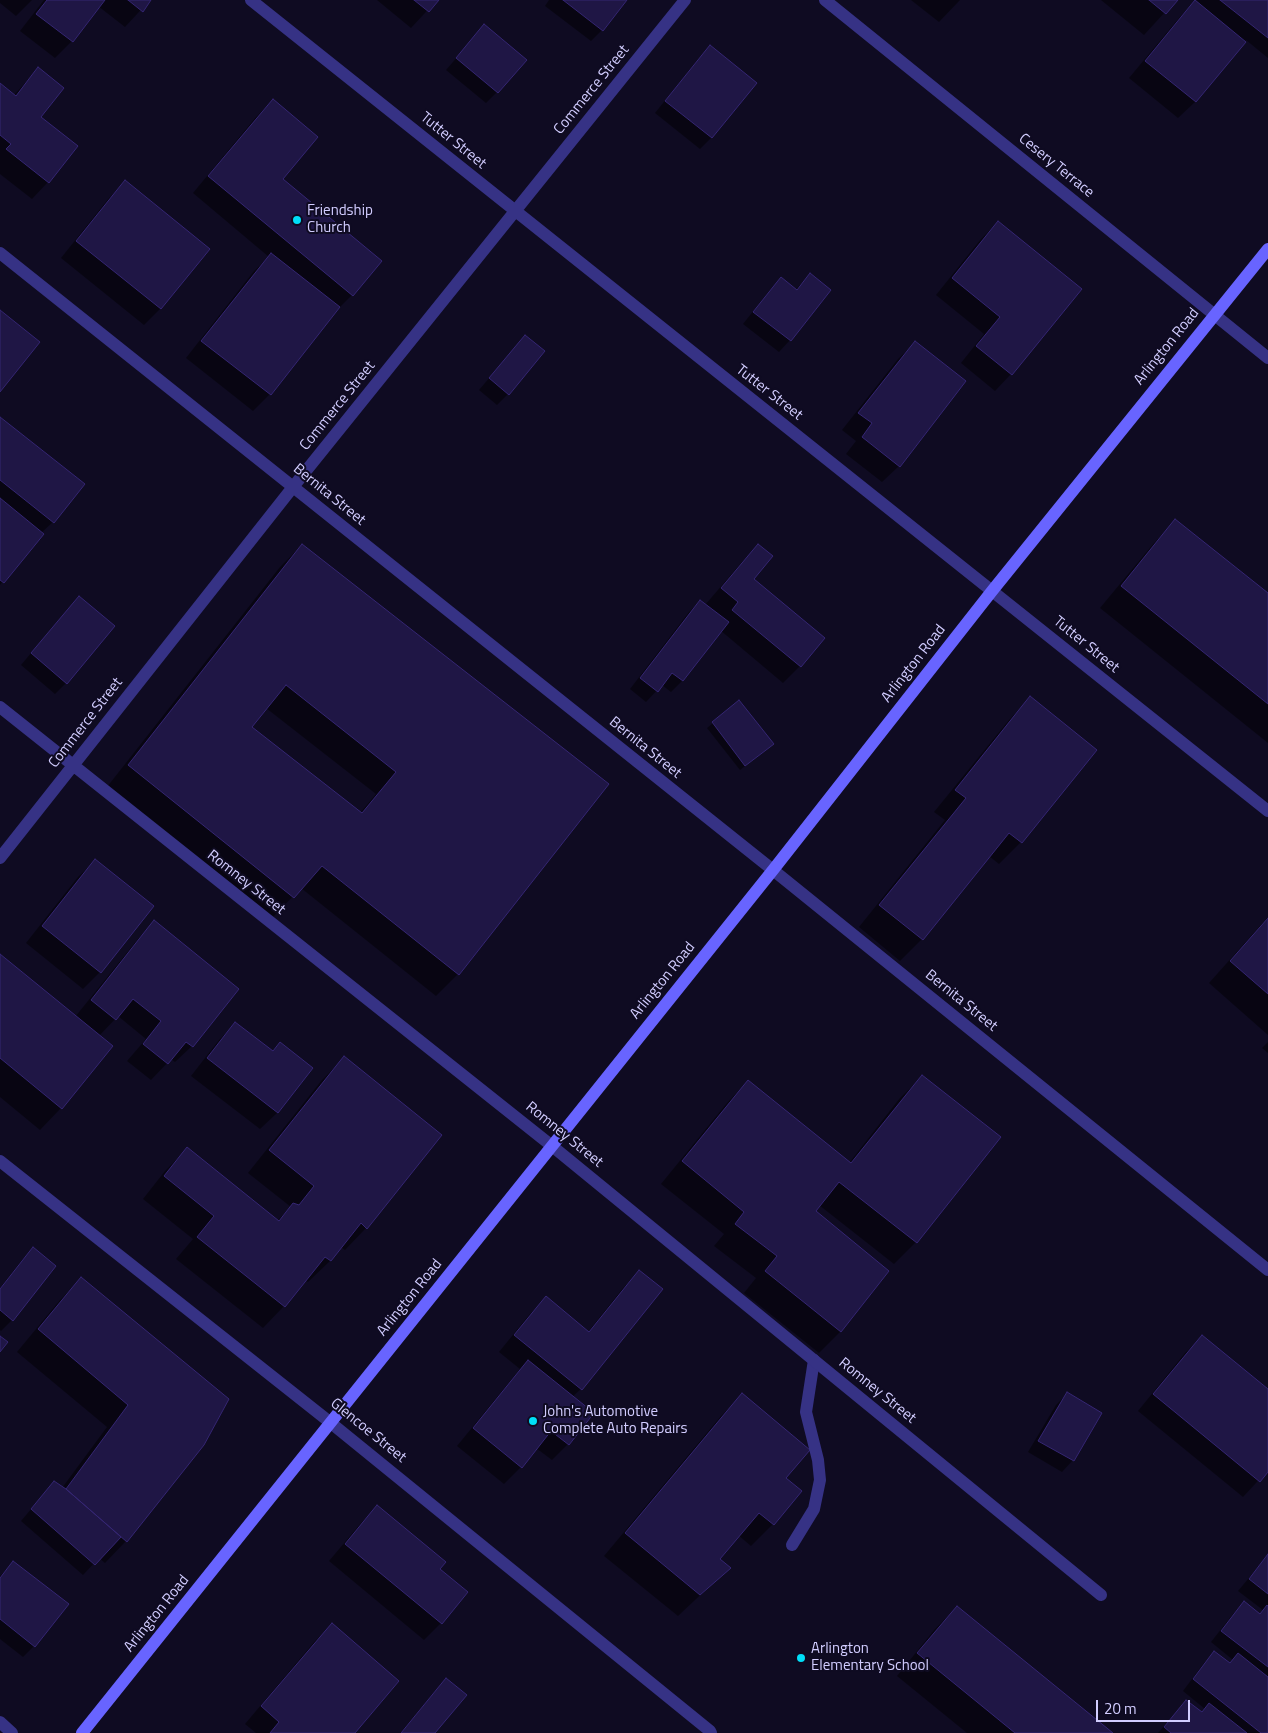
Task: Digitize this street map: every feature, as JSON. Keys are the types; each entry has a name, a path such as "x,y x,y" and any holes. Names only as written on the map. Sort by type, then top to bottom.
{"main road":[{"name":"Arlington Road","path":"82,1733 773,870 992,591 1268,249"}],"street":[{"name":"Tutter Street","path":"251,0 1268,811"},
{"name":"Commerce Street","path":"0,858 293,487 685,0"},
{"name":"Cesery Terrace","path":"825,0 1268,358"},
{"name":"Bernita Street","path":"0,253 773,870 1268,1270"},
{"name":"Romney Street","path":"0,707 552,1146 1101,1595"},
{"name":"Glencoe Street","path":"0,1160 332,1423 710,1731 710,1733"},
{"path":"792,1545 814,1509 820,1480 818,1460 806,1412 814,1360"},
{"path":"0,1722 12,1733"}],"building":[{"path":"47,0 105,0 73,42 36,14"},
{"path":"128,0 151,0 143,12"},
{"path":"414,0 439,0 429,12"},
{"path":"563,0 627,0 603,31"},
{"path":"1149,0 1178,0 1166,14"},
{"path":"1195,0 1246,42 1196,102 1145,61"},
{"path":"1220,0 1268,0 1268,38"},
{"path":"484,24 527,60 498,93 456,58"},
{"path":"710,45 757,83 712,138 665,101"},
{"path":"38,67 64,88 41,117 78,146 49,183 6,149 11,144 0,135 0,83 16,96"},
{"name":"Friendship Church","path":"273,99 318,137 283,179 382,261 353,296 208,176"},
{"path":"125,180 210,249 161,309 76,241"},
{"path":"998,221 1082,289 1012,375 976,346 1000,317 952,278"},
{"path":"271,253 340,307 271,395 201,341"},
{"path":"810,273 831,290 791,341 753,312 781,277 797,290"},
{"path":"0,310 40,342 0,392"},
{"path":"525,335 545,351 509,395 489,378"},
{"path":"915,341 966,381 900,467 862,437 872,423 858,413"},
{"path":"0,417 85,484 54,523 0,480"},
{"path":"0,498 44,534 4,583 0,580"},
{"path":"1175,519 1268,593 1268,704 1121,586"},
{"path":"302,544 609,784 459,975 322,866 294,898 128,765","holes":["286,685 396,772 362,813 252,727"]},
{"path":"758,544 773,556 754,579 825,638 801,667 732,610 738,602 721,588"},
{"path":"79,596 115,626 67,684 31,653"},
{"path":"700,600 729,622 683,681 672,673 658,692 640,678"},
{"path":"1030,696 1097,750 1022,843 1009,833 923,940 879,905 966,798 955,790"},
{"path":"739,700 774,744 745,766 712,722"},
{"path":"95,859 154,906 101,973 42,926"},
{"path":"1268,918 1268,994 1230,961"},
{"path":"154,920 239,989 193,1047 186,1042 168,1064 143,1044 161,1021 133,999 116,1020 91,1000"},
{"path":"0,954 113,1046 62,1109 0,1058"},
{"path":"235,1022 273,1051 280,1042 313,1068 278,1113 207,1058"},
{"path":"344,1056 442,1135 367,1229 361,1223 331,1261 325,1257 285,1307 197,1237 214,1216 164,1176 187,1147 279,1221 293,1203 299,1205 314,1186 269,1150"},
{"path":"922,1075 1001,1137 917,1243 839,1182 816,1211 889,1271 841,1332 765,1271 777,1256 735,1224 744,1212 682,1161 748,1080 851,1163"},
{"path":"33,1247 56,1266 13,1321 0,1310 0,1289"},
{"path":"639,1270 663,1289 582,1390 514,1335 546,1296 589,1332"},
{"path":"81,1277 229,1399 204,1445 127,1542 66,1489 128,1405 38,1329"},
{"path":"1202,1335 1268,1389 1268,1472 1260,1482 1153,1394"},
{"path":"0,1336 8,1342 0,1352"},
{"name":"John's Automotive Complete Auto Repairs","path":"528,1360 594,1413 569,1445 551,1431 522,1468 473,1428"},
{"path":"1067,1392 1102,1413 1074,1461 1038,1441"},
{"path":"742,1393 810,1450 786,1478 802,1491 774,1525 759,1513 720,1559 731,1568 700,1595 625,1533"},
{"path":"54,1481 66,1489 121,1537 95,1565 31,1509"},
{"path":"377,1505 446,1562 440,1569 468,1592 442,1624 345,1544"},
{"path":"1268,1554 1268,1594 1249,1579"},
{"path":"13,1561 69,1604 35,1647 0,1619 0,1578"},
{"path":"1244,1601 1260,1614 1268,1606 1268,1667 1221,1631"},
{"path":"957,1606 1113,1733 1015,1733 917,1653"},
{"path":"332,1623 399,1681 355,1733 270,1733 279,1722 261,1706"},
{"path":"1214,1651 1230,1663 1238,1653 1268,1677 1268,1733 1261,1733 1193,1679"},
{"path":"446,1678 467,1695 435,1733 401,1733"},
{"path":"1186,1700 1202,1712 1209,1703 1247,1733 1171,1733 1164,1727"}],"place":[{"name":"Friendship Church","path":"297,220"},
{"name":"John's Automotive Complete Auto Repairs","path":"533,1421"},
{"name":"Arlington Elementary School","path":"801,1658"}]}
